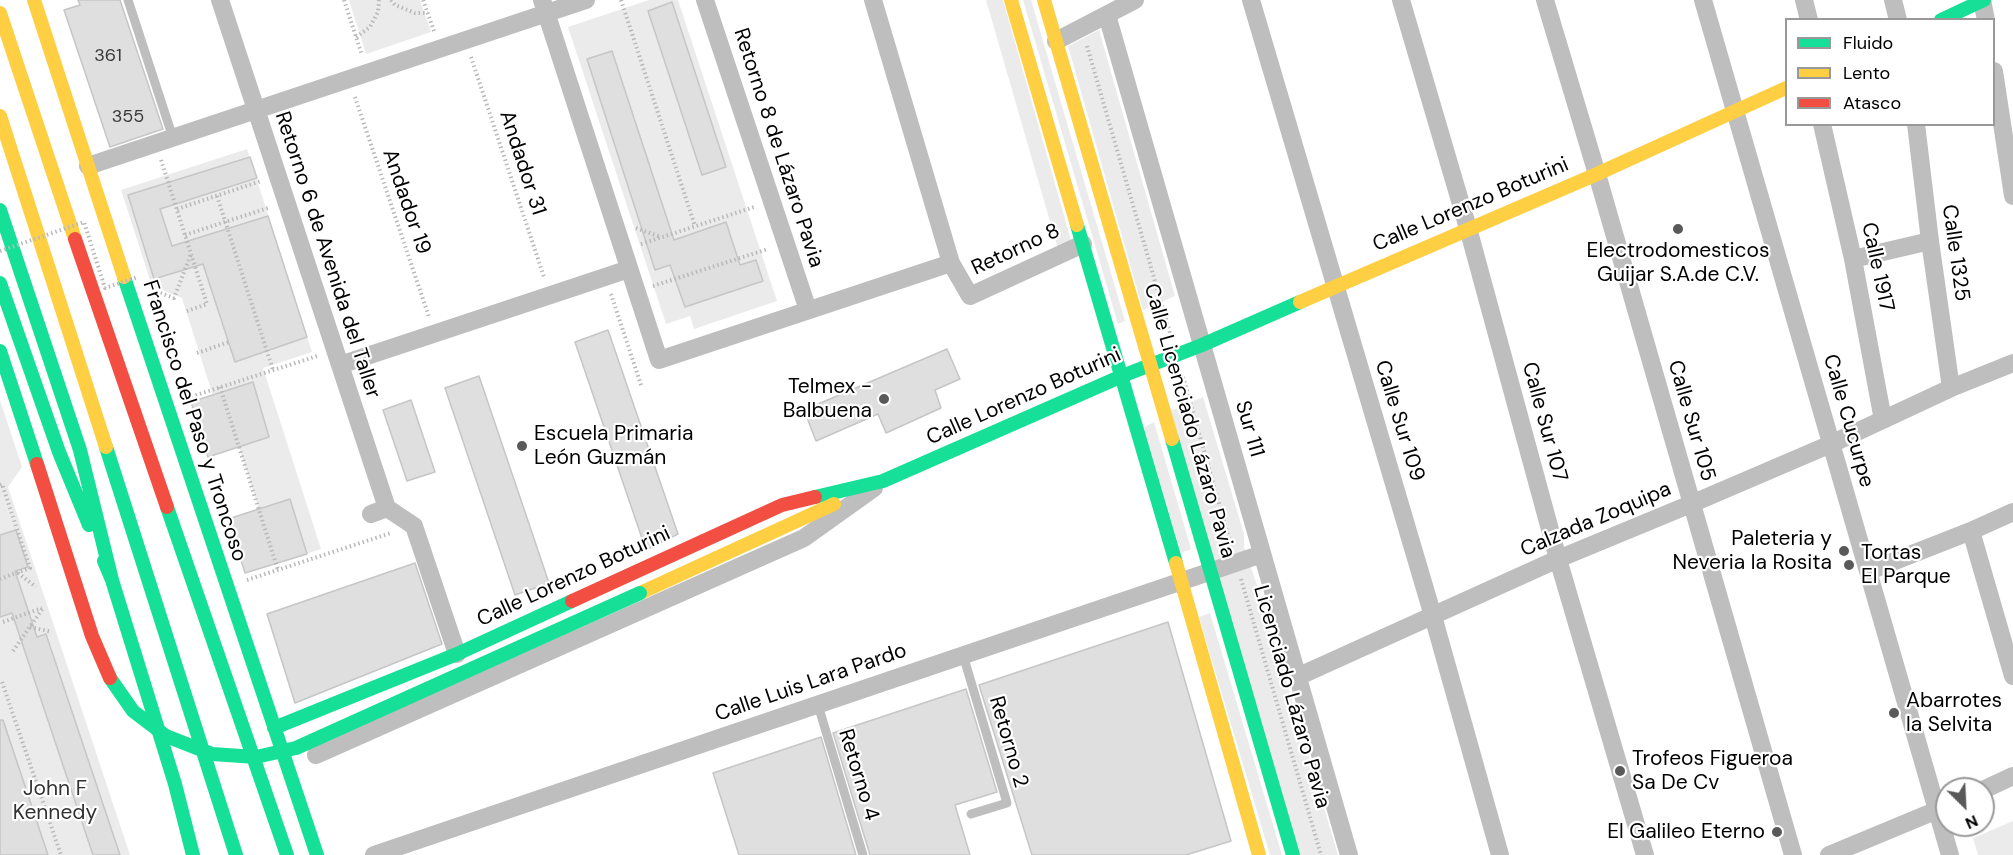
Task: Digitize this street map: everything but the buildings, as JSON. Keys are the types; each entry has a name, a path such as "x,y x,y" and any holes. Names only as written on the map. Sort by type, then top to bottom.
{"main road":[{"name":"Francisco del Paso y Troncoso","path":"34,0 317,855"},
{"path":"1011,0 1182,582 1259,855"},
{"name":"Calle Licenciado Lázaro Pavia","path":"1044,0 1293,855"},
{"path":"1945,18 1983,0"},
{"path":"0,13 64,207 287,855"},
{"name":"Calle Lorenzo Boturini","path":"274,728 458,654 782,505 883,481 1122,376 1202,345 1597,174 1785,88"},
{"path":"0,116 236,855"},
{"path":"0,210 80,450 112,580 175,784 193,855"},
{"path":"0,283 59,452 112,580"},
{"path":"0,351 92,636 111,680 133,711 150,725 166,736 190,747 212,753 255,757 296,748 883,481"}],"street":[{"name":"Retorno 6 de Avenida del Taller","path":"220,0 338,358 379,511 414,525"},
{"path":"88,166 440,49 544,7 586,0"},
{"name":"Retorno 8 de Lázaro Pavia","path":"705,0 808,310"},
{"path":"544,7 659,360 951,263 873,0"},
{"path":"1056,42 1135,0"},
{"name":"Calle Sur 109","path":"1251,0 1433,616 1500,855"},
{"name":"Calle Sur 107","path":"1401,0 1468,228 1558,559 1645,855"},
{"name":"Calle Sur 105","path":"1545,0 1793,855"},
{"name":"Calle Cucurpe","path":"1702,0 1831,444 1935,785"},
{"path":"1804,0 1808,18"},
{"path":"1893,0 1898,18"},
{"path":"1983,0 1986,18"},
{"name":"Sur 111","path":"1107,15 1348,855"},
{"path":"1995,78 2013,196"},
{"name":"Calle 1917","path":"1822,126 1853,259 1883,420"},
{"name":"Calle 1325","path":"1916,126 1951,388"},
{"path":"1853,259 1930,241"},
{"name":"Retorno 8","path":"951,263 970,296 1083,244"},
{"path":"338,358 435,334 630,269"},
{"name":"Calzada Zoquipa","path":"1297,677 1558,559 1831,444 1951,388 2013,363"},
{"path":"316,755 804,538 883,481"},
{"path":"1869,571 2013,512"},
{"path":"414,525 458,654"},
{"path":"1971,531 2013,676"},
{"name":"Calle Luis Lara Pardo","path":"374,855 1262,554"},
{"path":"1995,784 2013,776"},
{"path":"1829,855 1935,811"},
{"name":"Calle Cucurpe","path":"1947,837 1950,855"}],"lane":[{"path":"128,0 164,141"},
{"name":"Retorno 2","path":"963,655 1007,803 971,814"},
{"name":"Retorno 4","path":"818,705 863,855"}],"path":[{"path":"344,0 368,73"},
{"path":"356,37 370,27 378,12 379,0"},
{"path":"391,0 395,5 415,13 428,13"},
{"path":"423,0 440,49"},
{"path":"621,0 695,226"},
{"name":"Licenciado Lázaro Pavia","path":"1082,28 1321,855"},
{"name":"Andador 31","path":"465,40 550,295"},
{"name":"Andador 19","path":"349,79 435,334"},
{"path":"164,141 177,209 207,304 184,312"},
{"path":"177,209 278,176"},
{"path":"217,196 273,370"},
{"path":"623,249 772,201"},
{"path":"185,236 286,203"},
{"path":"0,252 84,222 105,288 138,277"},
{"path":"637,292 786,243"},
{"path":"174,298 191,253"},
{"path":"605,277 642,388"},
{"path":"197,353 229,342"},
{"path":"166,404 273,370 338,358"},
{"path":"220,387 278,570"},
{"path":"0,485 2,484 30,568 0,579"},
{"path":"227,586 414,525"},
{"path":"17,573 36,587"},
{"path":"3,622 43,608 13,651"},
{"path":"30,627 52,632"},
{"path":"2,682 61,855"}],"green space":[{"path":"349,0 420,0 431,32 366,54"},
{"path":"649,0 678,0 777,301 694,329 690,316 666,324 568,27"},
{"path":"986,0 1003,0 1072,244 1058,249"},
{"path":"1023,0 1031,0 1125,321 1118,324"},
{"path":"1099,30 1175,296 1143,310 1068,46"},
{"path":"247,149 312,352 263,368 321,549 268,566 259,509 239,447 230,450 182,298 152,286 121,190"},
{"path":"1203,397 1244,534 1244,547 1263,603 1338,855 1300,855 1170,411"},
{"name":"John F Kennedy","path":"0,400 22,467 8,487 130,855 0,855"},
{"path":"1154,422 1191,549 1181,553 1144,427"},
{"path":"1210,613 1282,855 1270,855 1199,617"},
{"path":"2013,821 2013,855 1978,855 1973,838 1995,837 1995,829"}],"traffic: fast":[{"path":"1945,18 1984,0"},
{"path":"0,210 80,450 112,580"},
{"path":"1077,225 1176,563"},
{"path":"124,277 317,855"},
{"path":"0,283 59,452 89,525"},
{"path":"815,497 883,481 1122,376 1202,345 1300,302"},
{"path":"0,351 37,464"},
{"path":"1172,439 1293,855"},
{"path":"106,447 236,855"},
{"path":"167,507 287,855"},
{"path":"104,561 112,580 175,784 193,855"},
{"path":"110,678 133,711 166,736 212,754 256,757 296,748 640,593"},
{"path":"274,728 457,654 572,601"}],"traffic: slow":[{"path":"34,0 124,277"},
{"path":"1011,0 1077,225"},
{"path":"1044,0 1172,439"},
{"path":"0,13 75,239"},
{"path":"1300,302 1597,174 1785,88"},
{"path":"0,116 106,447"},
{"path":"640,593 834,504"},
{"path":"1176,563 1259,855"}],"traffic: jam":[{"path":"75,239 167,507"},
{"path":"37,464 92,636 110,678"},
{"path":"572,601 782,505 815,497"}],"place":[{"name":"Electrodomesticos Guijar S.A.de C.V.","path":"1678,229"},
{"name":"Telmex - Balbuena","path":"884,399"},
{"name":"Escuela Primaria León Guzmán","path":"522,446"},
{"name":"Paleteria y Neveria la Rosita","path":"1844,551"},
{"name":"Tortas El Parque","path":"1849,565"},
{"name":"Abarrotes la Selvita","path":"1894,713"},
{"name":"Trofeos Figueroa Sa De Cv","path":"1620,771"},
{"name":"El Galileo Eterno","path":"1777,832"}]}
